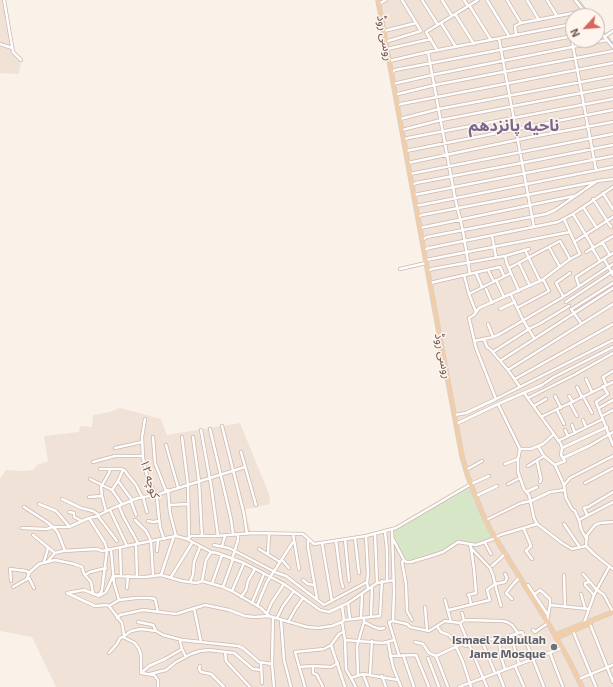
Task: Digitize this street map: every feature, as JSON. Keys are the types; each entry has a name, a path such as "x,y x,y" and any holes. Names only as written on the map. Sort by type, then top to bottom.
{"main road":[{"name":"روسی روڈ","path":"379,1 413,196 466,470 475,497 486,520 519,578 556,636 582,687"},
{"path":"556,636 613,611"},
{"path":"556,636 590,624 613,611"}],"street":[{"path":"4,0 13,52 21,60"},
{"path":"379,1 386,0"},
{"path":"385,42 421,31 402,0"},
{"path":"422,0 438,25"},
{"path":"442,0 452,16"},
{"path":"464,0 491,40"},
{"path":"437,50 426,32 478,0"},
{"path":"487,0 509,36"},
{"path":"507,0 521,23"},
{"path":"527,0 539,20"},
{"path":"547,0 557,16"},
{"path":"575,0 582,8"},
{"path":"456,14 474,44"},
{"path":"516,35 515,26 521,23 565,15"},
{"path":"384,31 416,22"},
{"path":"441,23 456,47"},
{"path":"389,61 437,50 565,26"},
{"path":"612,33 605,36 613,47"},
{"path":"391,73 395,70 565,37"},
{"path":"387,49 431,39"},
{"path":"499,39 534,227"},
{"path":"0,44 12,48"},
{"path":"393,84 568,48"},
{"path":"573,48 596,170"},
{"path":"395,96 435,85 613,51"},
{"path":"428,52 455,198 463,230 470,274"},
{"path":"397,106 436,97 613,63"},
{"path":"399,119 439,109 613,76"},
{"path":"402,130 441,120 613,87"},
{"path":"403,140 613,99"},
{"path":"405,151 613,110"},
{"path":"407,163 613,122"},
{"path":"410,174 613,134"},
{"path":"411,185 613,145"},
{"path":"413,196 613,156"},
{"path":"415,206 613,167"},
{"path":"417,217 457,208 613,179"},
{"path":"422,240 427,237 546,214 597,181"},
{"path":"424,250 550,224 573,214 593,199 613,187"},
{"path":"603,193 613,209"},
{"path":"419,228 576,196"},
{"path":"593,199 611,227"},
{"path":"583,206 596,228"},
{"path":"573,214 586,234 600,261"},
{"path":"574,242 613,217"},
{"path":"496,399 471,334 468,318 473,316 479,308 544,279 570,259 580,254 564,219"},
{"path":"400,269 426,261 466,252 570,232"},
{"path":"492,236 496,257"},
{"path":"586,252 613,236"},
{"path":"509,268 560,241 570,259"},
{"path":"602,242 610,255"},
{"path":"549,247 560,267"},
{"path":"428,271 527,250 529,258 540,281"},
{"path":"579,286 576,277 613,253"},
{"path":"504,256 519,291"},
{"path":"566,302 612,273 604,259"},
{"path":"519,263 530,286"},
{"path":"474,341 494,337 613,264"},
{"path":"430,283 500,267 504,276"},
{"path":"488,270 504,297"},
{"path":"476,272 482,287"},
{"path":"469,294 511,272"},
{"path":"570,273 556,283 568,306 581,323"},
{"path":"464,275 476,313"},
{"path":"517,308 549,292 544,279"},
{"path":"572,310 613,283"},
{"path":"500,361 534,338 575,314 613,288"},
{"path":"486,289 492,302"},
{"path":"511,294 523,320 534,338"},
{"path":"500,309 514,302"},
{"path":"508,370 613,304"},
{"path":"493,352 568,306"},
{"path":"488,324 494,337"},
{"path":"515,379 613,324"},
{"path":"484,339 487,347 508,370 520,387"},
{"path":"455,415 466,413 496,399 613,340"},
{"path":"456,424 542,385 554,377 613,347"},
{"path":"595,349 597,355"},
{"path":"528,398 613,353"},
{"path":"613,371 603,377 608,394 596,401 613,444"},
{"path":"586,379 592,392"},
{"path":"541,417 613,382"},
{"path":"577,387 592,413"},
{"path":"524,393 562,448 561,452 564,461 555,465"},
{"path":"555,396 561,408"},
{"path":"570,396 571,403 577,416"},
{"path":"534,406 546,400"},
{"path":"599,408 613,400"},
{"path":"498,404 520,449 518,472 524,489 531,501 534,518 537,524 562,544 572,548 586,546"},
{"path":"557,410 564,424"},
{"path":"558,441 586,428 613,410"},
{"name":"کوچه ۱۲","path":"145,419 142,456 147,476 156,495 159,521 164,539"},
{"path":"583,420 586,428"},
{"path":"572,425 576,433"},
{"path":"222,426 237,492 244,514 247,534"},
{"path":"562,448 606,426"},
{"path":"210,429 231,519 233,534"},
{"path":"201,430 210,477 218,536"},
{"path":"565,430 568,436"},
{"path":"563,458 613,432"},
{"path":"520,449 531,450 546,443 553,435"},
{"path":"153,437 155,463 167,490 175,536 161,574"},
{"path":"182,437 188,484 188,538 192,543 211,552 244,564 271,577 284,584 323,611 329,612 348,603 377,583 394,580"},
{"path":"193,437 199,481 202,536"},
{"path":"115,448 142,442"},
{"path":"166,445 178,487"},
{"path":"538,446 544,456 555,465 564,485 566,498 572,509 575,511 581,529 586,538 586,546 613,569"},
{"path":"241,452 256,505"},
{"path":"93,462 115,456 142,456"},
{"path":"528,466 544,456"},
{"path":"564,485 570,478 613,456"},
{"path":"505,464 518,459"},
{"path":"466,470 482,461"},
{"path":"537,461 541,479 540,482"},
{"path":"22,528 47,530 52,527 69,527 89,518 98,516 122,504 245,467"},
{"path":"584,483 613,468"},
{"path":"100,469 123,470 130,476 143,497 147,512"},
{"path":"110,469 110,473 102,485 102,496 127,546"},
{"path":"112,490 118,482 123,470"},
{"path":"13,587 27,579 29,573 33,569 45,562 55,553 65,551 97,549 102,551 175,536 188,538 191,536 225,536 233,534 304,534 308,540 314,544 384,532 392,530 471,484 488,476"},
{"path":"508,484 520,478"},
{"path":"90,479 112,490 122,504"},
{"path":"118,482 132,501 136,515"},
{"path":"475,497 497,486"},
{"path":"526,492 537,487"},
{"path":"486,520 513,506 531,501 550,492 564,490"},
{"path":"588,515 584,508 613,492"},
{"path":"89,497 102,496"},
{"path":"62,499 81,508 94,511 117,541"},
{"path":"579,520 613,502"},
{"path":"39,504 56,511 69,527"},
{"path":"170,505 188,504"},
{"path":"118,506 137,544 137,577"},
{"path":"24,507 47,522 58,533 65,551"},
{"path":"69,512 74,513 74,517 82,522"},
{"path":"89,518 109,550 119,600"},
{"path":"135,520 146,531 151,541 154,576"},
{"path":"148,521 159,521"},
{"path":"586,538 595,525 613,522"},
{"path":"404,560 406,562 412,562 431,556 443,552 457,543 470,546 485,543 500,535 537,524"},
{"path":"564,524 580,547"},
{"path":"524,529 532,546 526,551 532,559"},
{"path":"392,530 394,580 393,622"},
{"path":"384,532 387,581"},
{"path":"223,587 235,551 238,534"},
{"path":"268,553 269,534"},
{"path":"293,534 299,569"},
{"path":"375,534 377,583"},
{"path":"33,535 55,553"},
{"path":"222,546 225,536"},
{"path":"366,536 368,589"},
{"path":"355,538 359,573"},
{"path":"393,538 404,560 402,562 406,584 407,611 412,620"},
{"path":"345,539 349,581"},
{"path":"157,551 158,540"},
{"path":"308,540 317,599"},
{"path":"336,541 341,580 344,587"},
{"path":"257,606 274,571 290,545 294,542"},
{"path":"171,577 192,543"},
{"path":"322,543 332,601"},
{"path":"485,543 491,554"},
{"path":"214,545 222,546 235,551 293,580 324,605 367,582"},
{"path":"470,546 490,568 501,606"},
{"path":"470,546 476,592 468,595 471,604"},
{"path":"120,547 121,575"},
{"path":"190,582 193,575 194,562 200,547"},
{"path":"45,562 48,548"},
{"path":"259,549 281,561 289,568"},
{"path":"94,595 100,594 102,590 109,550"},
{"path":"202,581 206,560 211,552"},
{"path":"492,566 505,554"},
{"path":"212,584 222,555"},
{"path":"45,562 56,560 82,567 85,576 91,582 94,595"},
{"path":"232,591 244,564"},
{"path":"584,623 596,589 609,566"},
{"path":"85,576 90,572 106,568"},
{"path":"11,581 9,569 26,571 29,573"},
{"path":"241,597 246,590 248,581 255,569"},
{"path":"113,576 121,575 137,577 161,574 182,581 197,583 202,581 232,591 276,618 318,628 332,626 350,619 380,616 382,581"},
{"path":"252,603 264,574"},
{"path":"449,610 490,600 487,590 495,584 504,582 507,578 505,574"},
{"path":"583,574 596,589 604,595 613,611"},
{"path":"564,575 565,607"},
{"path":"113,576 104,594 98,596 84,590 67,593 90,605 100,606 109,606 119,600 136,598 155,599 158,612"},
{"path":"126,588 128,576"},
{"path":"27,579 29,578 34,588"},
{"path":"512,599 506,593 519,578"},
{"path":"303,580 308,584 314,585"},
{"path":"589,582 585,583 585,585 594,595"},
{"path":"274,687 270,615 266,612 284,584"},
{"path":"528,585 548,615"},
{"path":"371,616 372,586"},
{"path":"533,630 535,632 547,622 550,605 550,599 540,590 535,594"},
{"path":"276,618 294,592"},
{"path":"362,594 362,618 364,622 367,625 380,629 384,628"},
{"path":"581,594 585,608"},
{"path":"288,622 303,598"},
{"path":"445,600 449,610 451,622"},
{"path":"348,603 350,619"},
{"path":"117,618 120,615 143,610 176,614 205,605 229,610 250,617 264,617 270,615"},
{"path":"550,605 589,609"},
{"path":"109,606 122,623 124,636 135,643 139,649 141,655 141,673"},
{"path":"342,606 346,668 356,687"},
{"path":"425,607 427,630"},
{"path":"194,608 201,642"},
{"path":"462,613 464,620"},
{"path":"281,620 284,660 290,687"},
{"path":"399,655 389,622 407,624 410,627 429,631 445,621 502,621 512,625 518,633"},
{"path":"138,622 153,625 156,631"},
{"path":"358,675 358,640 364,622"},
{"path":"460,622 487,687"},
{"path":"590,624 613,682"},
{"path":"438,626 442,632 450,637 456,647 471,687"},
{"path":"109,652 117,644 120,638 131,631 141,629 156,631 163,635 182,640 238,646 243,648 261,663 272,664"},
{"path":"573,631 596,687"},
{"path":"305,687 295,652 324,649 331,645 339,634 343,632"},
{"path":"504,687 481,639 499,639 522,632 544,687"},
{"path":"511,636 519,664"},
{"path":"499,639 501,656 505,669"},
{"path":"182,640 180,642 186,656"},
{"path":"345,640 388,642 394,640"},
{"path":"370,674 372,642"},
{"path":"388,642 390,656 401,687"},
{"path":"415,642 423,644 429,653 436,656 448,687"},
{"path":"208,643 209,650"},
{"path":"436,656 462,644 466,646 470,644"},
{"path":"331,645 345,687"},
{"path":"459,687 562,648"},
{"path":"141,673 149,666 182,649"},
{"path":"150,674 166,670 186,656 200,651 209,650 234,654 255,670 261,670"},
{"path":"225,652 226,660 250,687"},
{"path":"550,653 563,687"},
{"path":"403,655 414,687"},
{"path":"390,656 416,655 429,687"},
{"path":"428,658 439,687"},
{"path":"261,663 262,683"},
{"path":"299,667 331,667 338,663"},
{"path":"578,679 613,665"},
{"path":"200,666 199,669 201,672 211,674 224,687"},
{"path":"313,666 313,673 317,675 323,687"},
{"path":"515,666 524,687"},
{"path":"141,673 150,674 156,677 158,680 158,687"},
{"path":"363,674 368,687"},
{"path":"351,678 358,675 370,674 398,680"},
{"path":"382,676 386,687"}],"shaded area":[{"path":"0,0 4,0 13,52 21,60 19,74 0,73"},
{"path":"378,0 579,0 585,8 565,8 565,48 605,48 605,33 613,43 613,687 56,687 32,637 0,631 0,479 6,470 33,470 37,465 48,461 44,436 79,432 80,426 92,427 93,415 110,412 120,408 161,419 167,435 240,423 269,494 270,504 244,510 251,532 304,534 314,544 392,530 457,543 476,545 468,477"}],"green space":[{"path":"471,484 496,538 476,545 459,542 443,552 406,562 393,538 392,530"}],"waterway":[{"path":"579,0 585,8"},
{"path":"605,33 613,43"}],"place":[{"name":"Ismael Zabiullah Jame Mosque","path":"554,647"}],"district":[{"name":"ناحیه پانزدهم","path":"514,126"}]}
